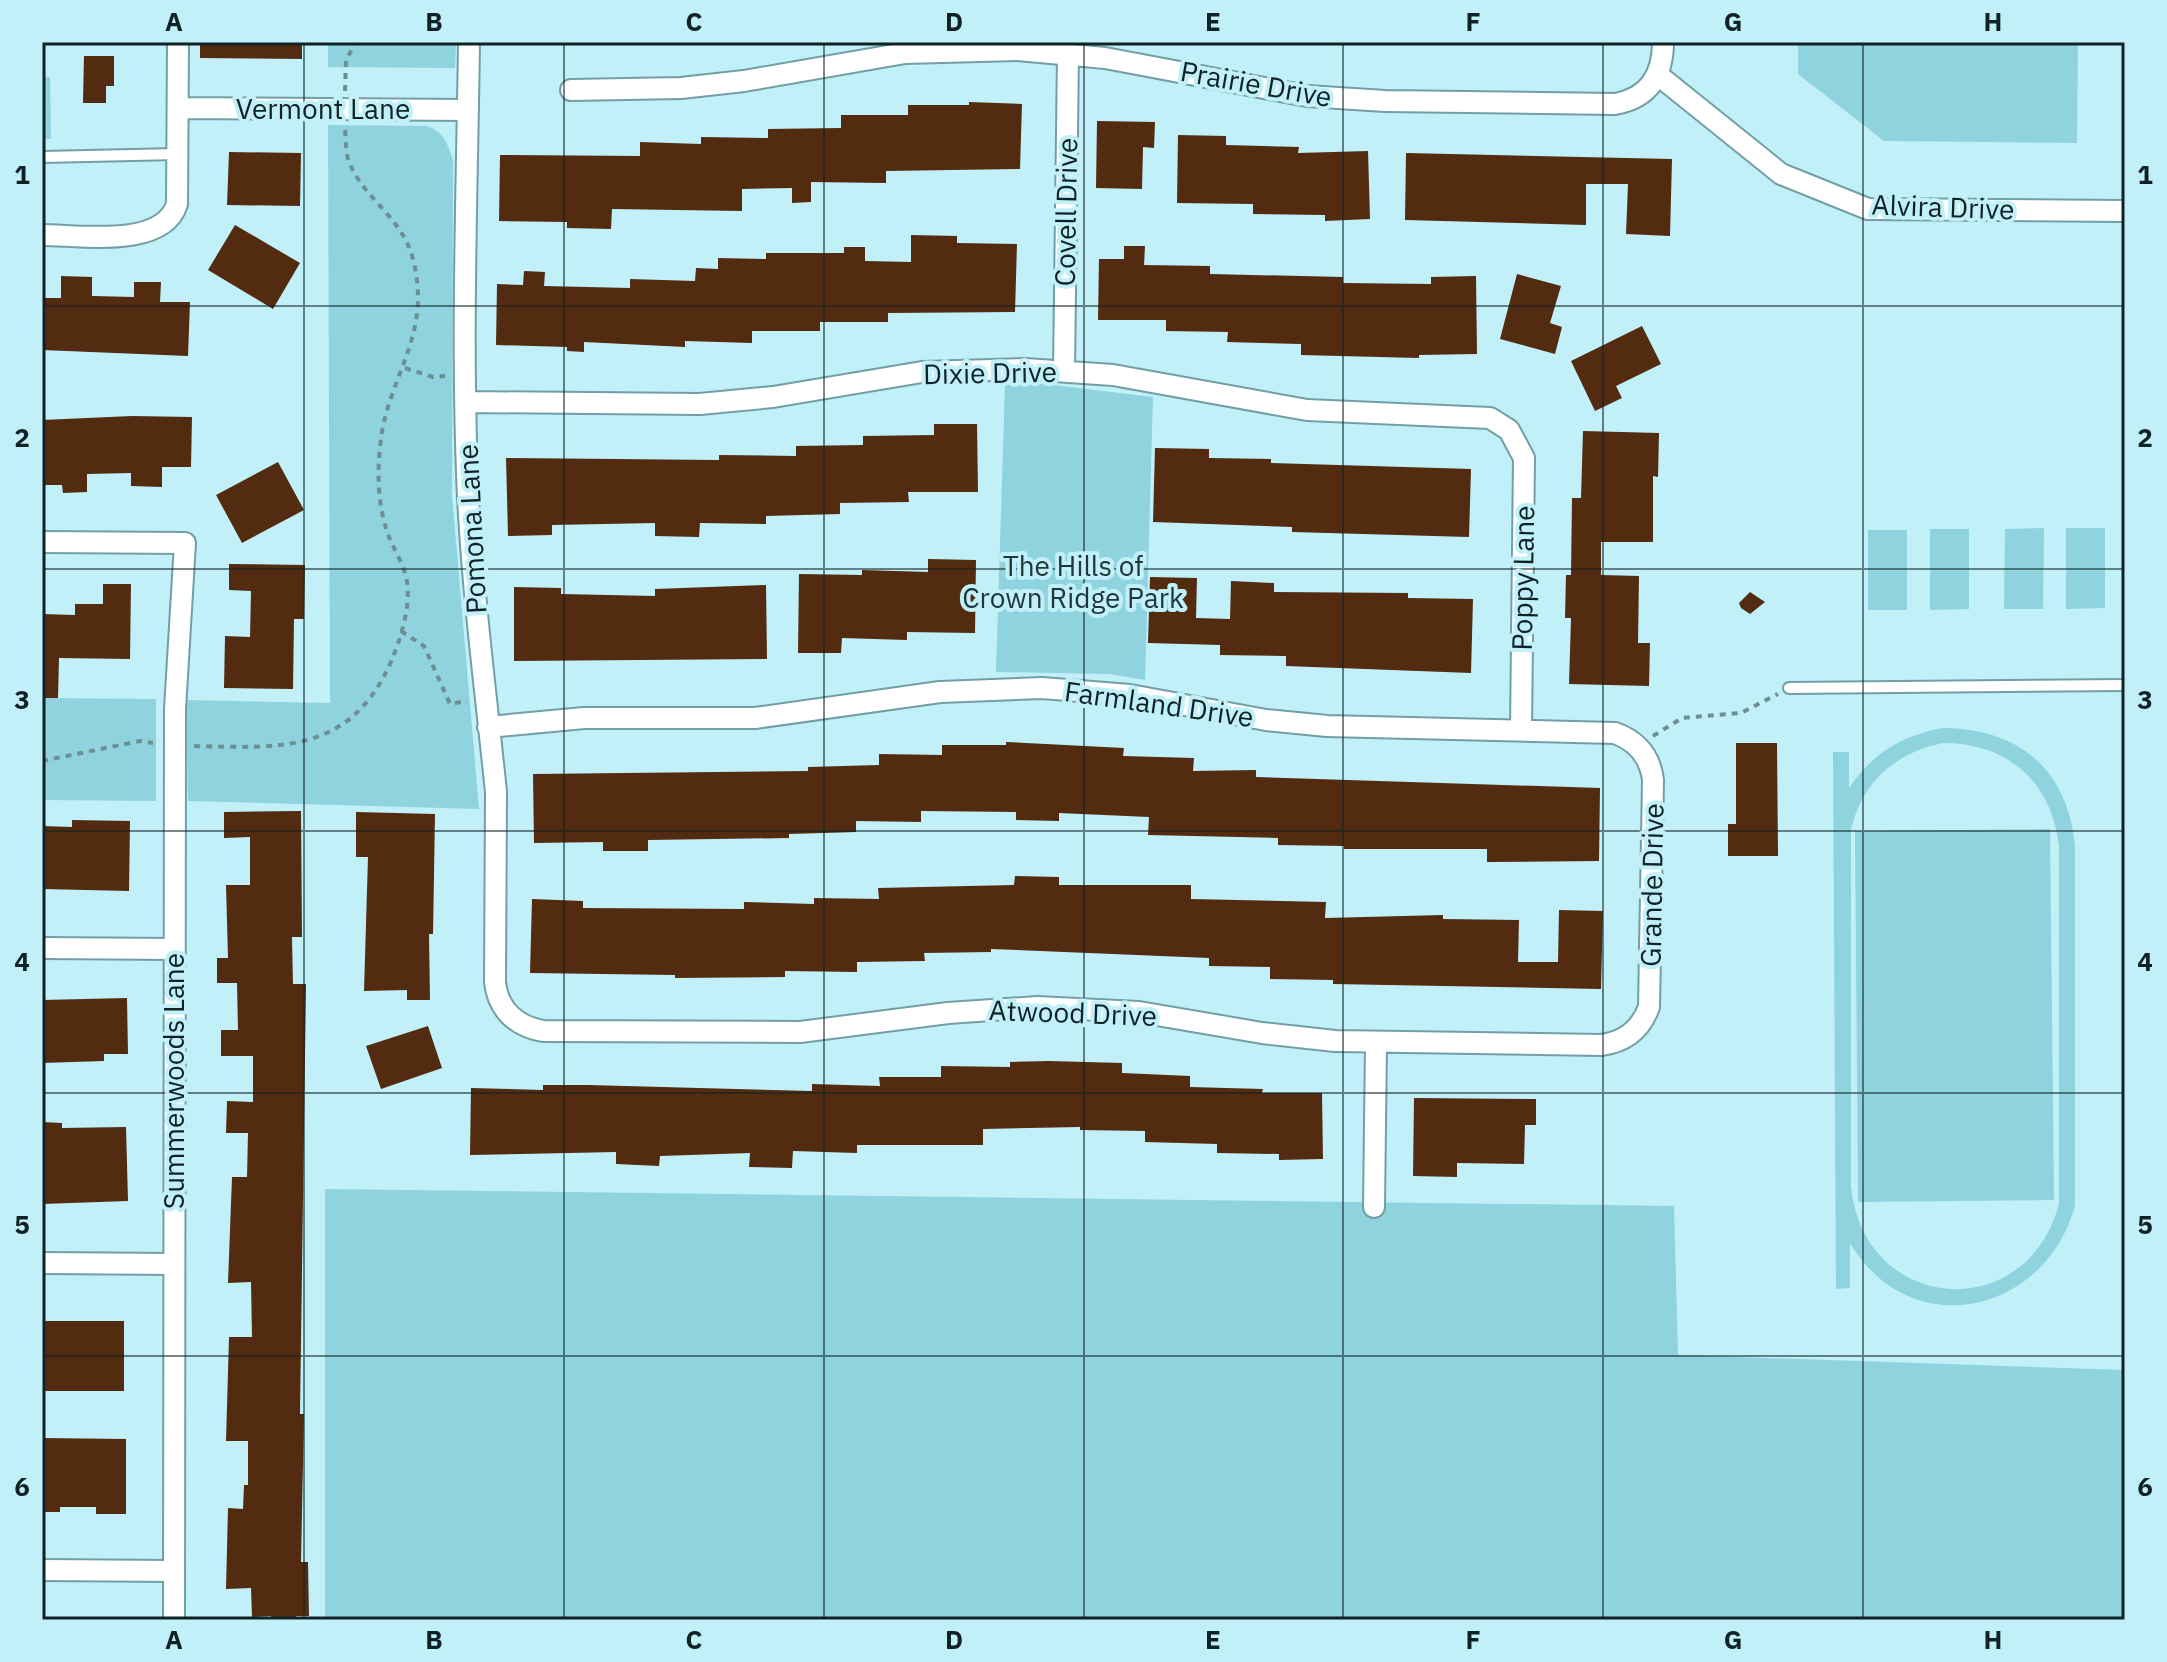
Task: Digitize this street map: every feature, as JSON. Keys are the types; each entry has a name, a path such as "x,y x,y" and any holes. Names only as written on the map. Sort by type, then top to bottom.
{"street":[{"path":"42,235 135,235 165,224 173,216 177,204 178,42"},
{"name":"Pomona Lane","path":"469,42 465,375 472,562 497,821 495,982 507,1012"},
{"path":"1655,80 1663,42"},
{"name":"Prairie Drive","path":"571,90 719,85 842,62 930,51 1068,53 1143,64 1268,91 1359,100 1615,104 1633,99 1655,80"},
{"name":"Covell Drive","path":"1064,371 1068,53"},
{"name":"Alvira Drive","path":"1655,80 1781,174 1868,209 2125,211"},
{"name":"Vermont Lane","path":"178,108 468,110"},
{"name":"Dixie Drive","path":"466,402 700,404 773,397 922,372 1000,368 1138,379 1307,410 1480,416 1509,430"},
{"name":"Poppy Lane","path":"1509,430 1521,449 1524,468 1521,730"},
{"name":"Summerwoods Lane","path":"42,542 185,543 175,745 174,1620"},
{"name":"Farmland Drive","path":"488,727 584,718 755,718 940,692 1042,688 1130,695 1315,725 1609,732 1637,745"},
{"name":"Grande Drive","path":"1637,745 1647,758 1653,780 1650,998 1639,1026"},
{"path":"42,948 174,949"},
{"name":"Atwood Drive","path":"507,1012 519,1023 543,1031 764,1033 837,1029 973,1010 1088,1008 1151,1014 1299,1038 1601,1045 1622,1040 1639,1026"},
{"path":"1374,1207 1376,1042"},
{"path":"42,1263 174,1264"},
{"path":"42,1570 174,1571"}],"lane":[{"path":"42,157 178,154"},
{"path":"1789,688 2125,685"}],"path":[{"path":"42,761 140,741 175,745 282,747 310,742 343,727 380,686 394,654 407,610 407,580 388,534 379,500 381,430 405,368 418,315 413,262 406,237 349,163 345,109 346,60 356,42"},
{"path":"405,368 433,377 465,375"},
{"path":"1637,745 1682,718 1741,713 1789,688"}],"green space":[{"path":"328,42 456,42 455,68 328,67"},
{"path":"1798,42 2078,42 2077,143 1884,141 1798,74"},
{"path":"42,77 50,77 51,139 42,139"},
{"path":"328,125 426,126 441,134 453,160 452,495 479,809 188,801 186,700 330,703"},
{"name":"The Hills of Crown Ridge Park","path":"1045,384 1153,397 1145,680 1109,674 996,672 1005,385"},
{"path":"2044,528 2043,609 2004,609 2005,529"},
{"path":"2066,528 2105,528 2105,608 2066,609"},
{"path":"1930,529 1969,529 1969,609 1930,610"},
{"path":"1868,530 1907,530 1907,610 1868,610"},
{"path":"42,698 156,699 156,801 42,800"},
{"path":"1942,728 1969,730 1994,736 2016,745 2034,758 2050,775 2062,795 2075,846 2075,1206 2059,1243 2036,1272 2007,1292 1974,1303 1940,1305 1907,1295 1876,1275 1850,1243 1850,1288 1836,1289 1833,752 1849,752 1849,788 1878,756 1901,741","holes":["1943,743 1988,750 2023,770 2047,803 2055,823 2059,846 2059,1204 2041,1244 2014,1271 1982,1286 1947,1289 1913,1280 1884,1260 1862,1228 1851,1186 1851,829 1856,812 1873,783 1896,762"]},
{"path":"2050,829 2054,1200 1858,1202 1855,831"},
{"path":"325,1189 1674,1206 1678,1355 2125,1370 2125,1620 325,1620"}],"building":[{"path":"200,42 302,42 302,59 200,58"},
{"path":"84,56 114,56 114,86 106,86 106,103 83,103"},
{"path":"969,102 1022,104 1020,169 886,171 886,183 811,182 811,202 792,203 792,188 742,189 742,211 612,209 611,229 567,228 567,222 499,221 500,155 640,156 640,142 701,144 701,137 768,138 768,129 841,128 841,115 908,115 908,105 969,105"},
{"path":"1097,121 1155,122 1154,148 1143,147 1142,189 1096,188"},
{"path":"1178,135 1226,136 1226,145 1299,147 1298,153 1368,151 1370,219 1325,221 1325,215 1253,214 1253,204 1177,203"},
{"path":"229,152 301,153 300,206 227,205"},
{"path":"1406,153 1672,159 1670,236 1626,234 1628,184 1586,184 1586,225 1405,220"},
{"path":"235,225 300,263 273,309 208,270"},
{"path":"911,235 957,236 957,243 1017,244 1015,312 888,313 888,322 820,322 820,331 752,331 752,343 685,341 685,347 584,342 584,352 567,351 567,347 496,345 497,284 523,285 524,271 545,272 544,286 630,288 630,279 695,281 696,268 718,269 718,258 766,259 766,253 844,253 844,247 865,247 865,261 911,262"},
{"path":"1124,246 1145,246 1144,265 1210,266 1210,274 1343,277 1343,283 1431,284 1431,277 1476,276 1477,354 1419,355 1419,358 1301,355 1301,344 1227,342 1228,332 1166,331 1166,320 1098,320 1099,259 1124,259"},
{"path":"1517,274 1561,286 1550,323 1562,327 1555,354 1500,339"},
{"path":"61,276 92,277 92,296 134,297 134,282 161,282 160,302 190,302 188,356 42,350 42,298 61,298"},
{"path":"1642,326 1661,364 1616,386 1622,398 1595,411 1571,361"},
{"path":"192,417 191,467 162,467 162,487 131,486 131,473 87,474 87,492 63,493 62,485 42,485 42,420"},
{"path":"934,424 977,424 978,492 908,492 909,502 840,503 840,514 766,516 766,524 700,523 699,537 655,536 655,523 552,525 552,535 508,536 506,458 719,460 719,455 796,456 796,446 863,445 863,436 934,435"},
{"path":"1583,431 1659,433 1658,477 1653,476 1653,542 1601,542 1601,575 1639,576 1638,643 1650,643 1649,686 1569,684 1571,618 1565,618 1566,575 1571,575 1572,498 1581,498"},
{"path":"1155,448 1209,449 1209,458 1271,459 1271,463 1471,469 1469,537 1292,532 1292,527 1153,522"},
{"path":"278,462 304,510 242,543 216,495"},
{"path":"928,559 976,560 975,633 907,632 907,640 842,638 841,653 798,653 799,574 862,575 862,570 928,572"},
{"path":"229,564 305,565 304,619 294,619 293,689 224,688 225,636 250,637 251,591 229,590"},
{"path":"1150,577 1197,578 1196,618 1230,619 1231,581 1274,583 1274,592 1408,593 1408,598 1473,599 1471,673 1286,666 1286,656 1220,655 1220,645 1148,643"},
{"path":"103,584 131,584 130,659 59,658 58,698 42,698 42,614 75,615 75,604 103,604"},
{"path":"766,585 767,659 514,661 514,587 561,588 561,594 655,596 655,589"},
{"path":"1750,592 1765,602 1750,614 1739,603"},
{"path":"1006,742 1124,748 1123,756 1194,758 1193,771 1256,770 1256,777 1600,788 1599,861 1487,862 1487,849 1344,849 1344,846 1278,845 1278,838 1148,835 1149,817 1059,813 1059,821 1016,820 1016,812 921,811 921,822 856,821 856,832 789,834 789,838 648,840 648,851 603,851 603,842 534,843 533,774 808,771 808,767 879,765 879,754 942,755 942,745 1006,745"},
{"path":"1736,743 1777,743 1778,856 1728,856 1728,824 1736,824"},
{"path":"301,811 302,937 292,937 293,984 306,984 300,1414 304,1414 301,1562 308,1562 309,1616 296,1616 296,1620 271,1620 271,1616 252,1617 251,1588 226,1589 228,1508 243,1509 244,1485 248,1485 248,1441 226,1441 229,1337 252,1337 251,1282 228,1283 232,1177 247,1177 248,1133 226,1133 227,1101 253,1102 253,1056 221,1056 221,1030 238,1030 237,983 217,983 217,958 228,958 226,885 250,885 250,837 224,838 224,812"},
{"path":"356,812 435,814 433,934 429,934 430,1000 407,1000 407,990 364,991 368,857 356,857"},
{"path":"72,820 130,821 129,891 42,889 42,826 72,827"},
{"path":"1015,876 1059,877 1059,885 1191,885 1191,899 1326,902 1325,918 1443,915 1443,919 1519,920 1518,962 1558,962 1559,910 1603,911 1601,989 1333,984 1333,980 1270,979 1270,967 1209,966 1209,958 991,949 991,952 924,953 925,961 857,962 857,972 785,971 785,977 675,978 675,975 530,973 532,899 583,901 583,908 744,909 744,902 814,904 814,898 879,899 878,888 1014,885"},
{"path":"127,998 128,1054 104,1054 104,1061 42,1063 42,1000"},
{"path":"428,1026 442,1068 381,1089 366,1046"},
{"path":"1010,1062 1122,1063 1122,1073 1190,1076 1190,1087 1263,1089 1262,1093 1322,1093 1323,1159 1279,1160 1279,1154 1217,1153 1217,1144 1145,1142 1145,1131 1080,1130 1080,1127 983,1129 983,1145 857,1145 857,1153 793,1151 792,1168 749,1167 750,1153 660,1156 659,1166 616,1164 616,1152 470,1155 471,1088 543,1090 543,1085 589,1085 812,1091 812,1084 880,1086 879,1077 941,1077 941,1066 1010,1067"},
{"path":"1414,1098 1536,1099 1536,1125 1525,1125 1524,1164 1457,1163 1457,1177 1413,1176"},
{"path":"42,1122 62,1123 62,1128 126,1127 128,1201 42,1204"},
{"path":"42,1321 124,1321 124,1391 42,1391"},
{"path":"42,1438 126,1439 126,1514 96,1514 96,1507 60,1507 60,1512 42,1512"}]}
